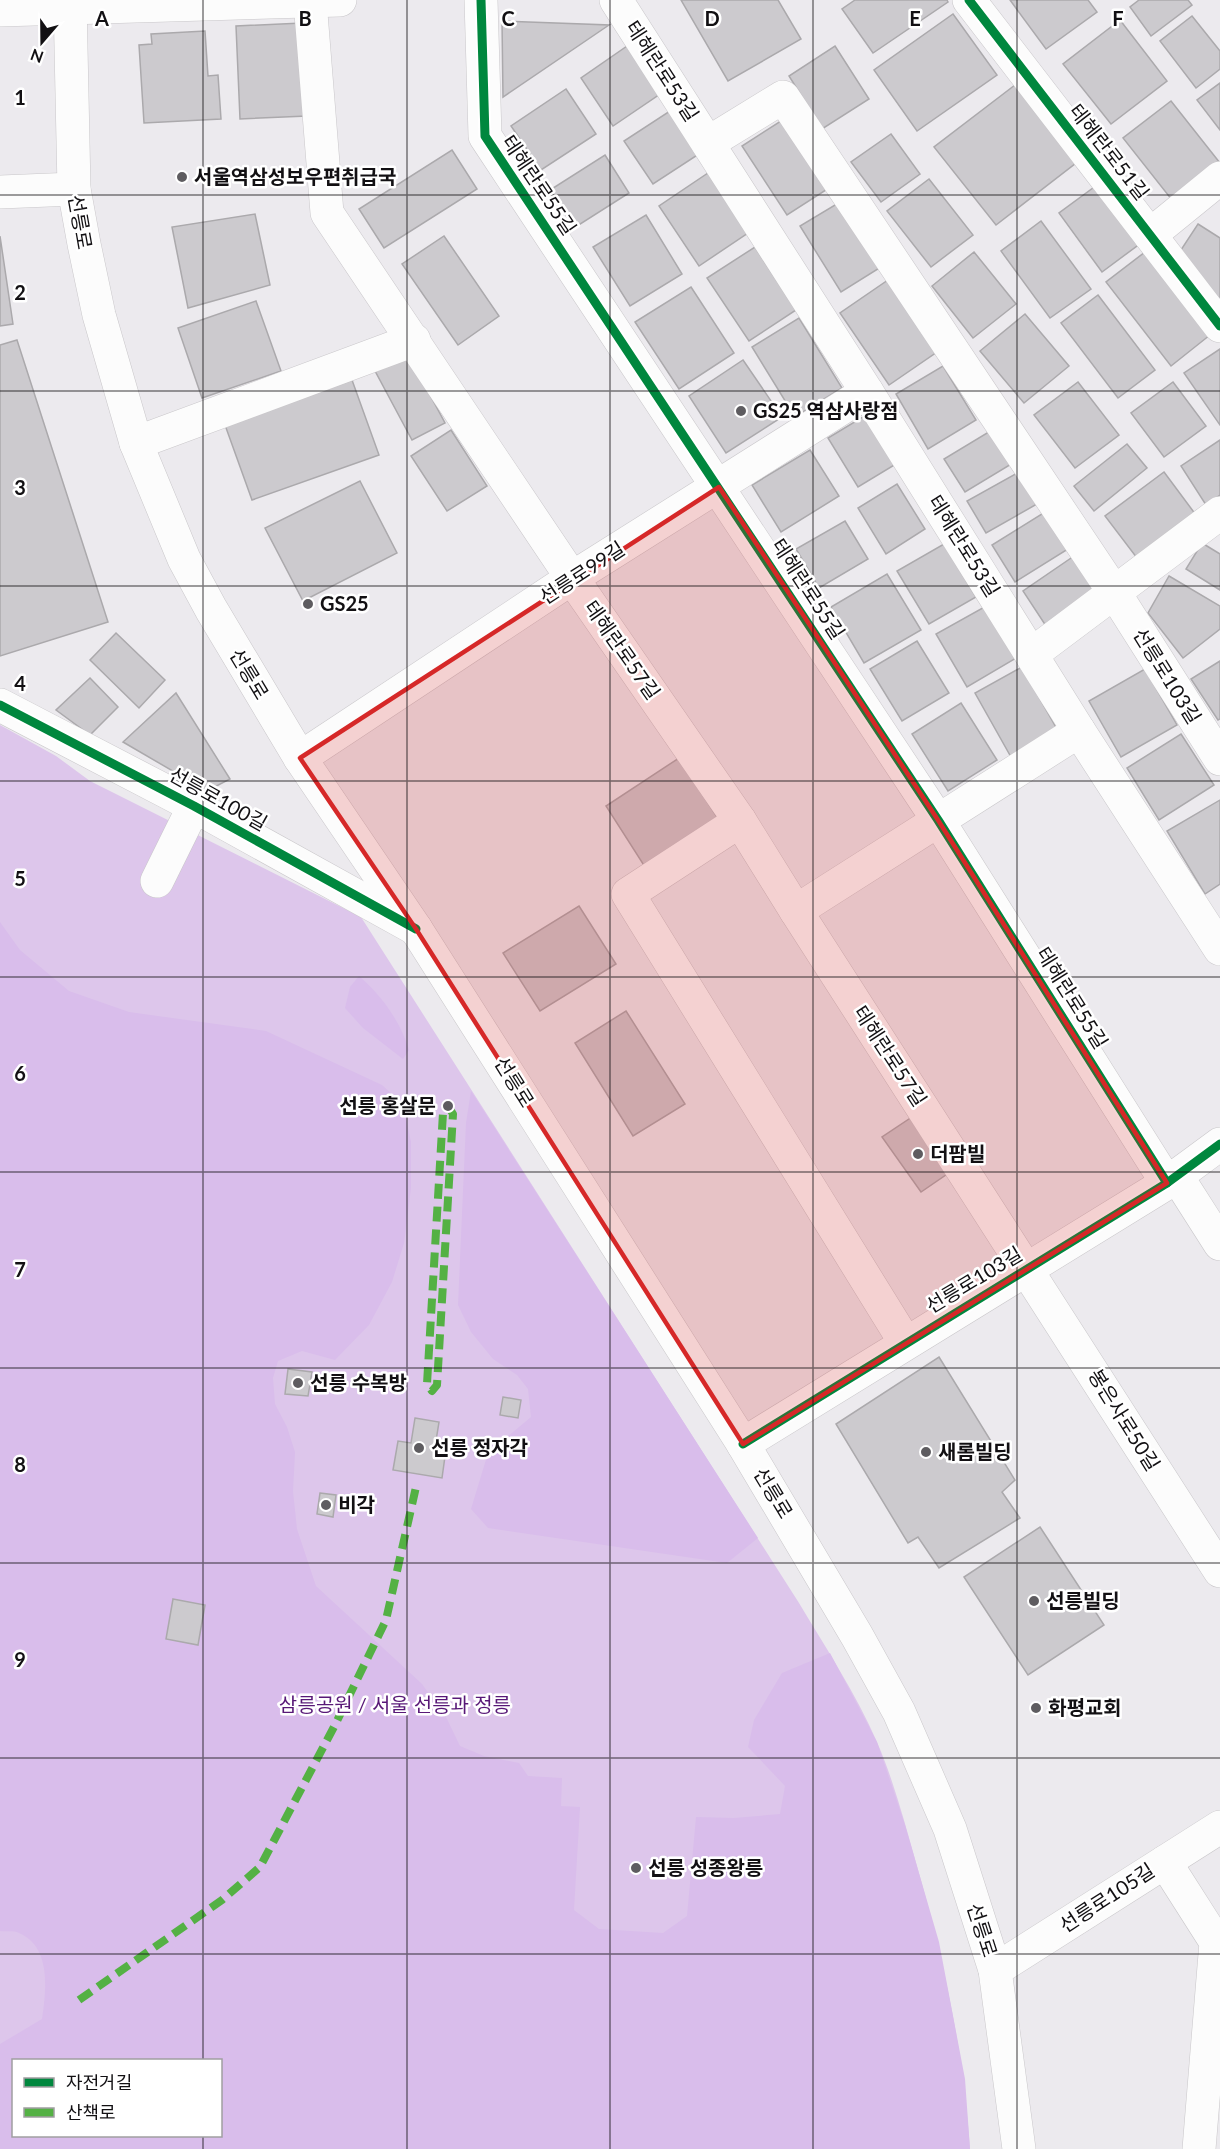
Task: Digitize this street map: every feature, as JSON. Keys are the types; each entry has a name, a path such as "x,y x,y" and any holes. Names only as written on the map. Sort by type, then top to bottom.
{"street":[{"name":"테헤란로55길","path":"481,0 485,136 719,487 1172,1179"},
{"name":"테헤란로53길","path":"616,0 867,392 1079,731 1220,949"},
{"name":"테헤란로51길","path":"969,0 1220,326"},
{"path":"0,10 70,3 325,1"},
{"name":"테헤란로57길","path":"325,1 327,213 572,578 740,821 1028,1269"},
{"name":"선릉로","path":"70,3 74,189 99,315 136,443 184,559 211,609 300,758 416,929 743,1444 857,1636 899,1712 950,1829 995,1970 1019,2149"},
{"name":"테헤란로53길","path":"708,143 783,97 1114,592"},
{"path":"1150,235 1220,178"},
{"path":"0,192 74,189"},
{"path":"136,443 414,340"},
{"name":"선릉로99길","path":"300,758 572,578 867,392"},
{"path":"1032,654 1220,513"},
{"name":"선릉로103길","path":"1114,592 1220,759"},
{"name":"선릉로100길","path":"0,705 194,806 416,929"},
{"path":"796,911 1079,731"},
{"path":"157,881 194,806"},
{"path":"740,821 628,894 905,1342"},
{"name":"선릉로103길","path":"743,1444 1172,1179 1220,1143"},
{"path":"1172,1179 1220,1244"},
{"name":"봉은사로50길","path":"1028,1269 1220,1571"},
{"name":"선릉로105길","path":"995,1970 1220,1827"},
{"path":"1165,1862 1216,1942 1199,2149"}],"highlighted area":[{"path":"719,487 938,820 1167,1183 743,1444 416,929 300,758"}],"green space":[{"name":"삼릉공원 / 서울 선릉과 정릉","path":"0,725 56,756 90,781 361,917 799,1603 869,1724 898,1800 934,1931 957,2038 970,2149 0,2149"},
{"name":"삼릉공원 / 서울 선릉과 정릉","path":"0,922 20,950 69,991 129,1012 266,1031 382,1085 403,1104 411,1142 411,1188 404,1243 392,1282 369,1325 335,1360 302,1351 278,1361 273,1378 275,1404 287,1427 295,1452 293,1491 297,1529 316,1586 422,1684 447,1719 460,1746 484,1756 519,1763 528,1776 562,1778 561,1806 580,1807 574,1910 599,1929 663,1933 687,1916 696,1817 734,1818 780,1814 785,1786 748,1747 754,1720 782,1673 830,1653 877,1742 905,1825 939,1942 965,2079 970,2149 0,2149 0,2044 42,2019 45,1996 42,1959 37,1948 30,1940 12,1931 0,1931"},
{"path":"359,976 383,1001 401,1029 409,1050 403,1059 363,1028 345,1008 350,987"},
{"path":"471,1091 758,1538 727,1563 488,1528 471,1509 488,1453 531,1417 528,1389 517,1375 493,1359 471,1332 458,1305 466,1123"}],"building":[{"path":"681,0 778,0 801,39 728,81"},
{"path":"855,0 947,0 948,2 873,53 842,9"},
{"path":"1010,0 1088,0 1097,12 1046,49"},
{"path":"1139,0 1188,0 1192,5 1151,36 1130,7"},
{"path":"953,14 997,75 917,131 874,70"},
{"path":"1192,16 1220,51 1220,69 1196,88 1160,41"},
{"path":"1120,20 1167,81 1111,124 1063,64"},
{"path":"502,21 609,25 503,97"},
{"path":"302,23 307,116 240,119 236,26"},
{"path":"205,31 208,76 218,75 221,119 144,123 139,45 152,44 151,34"},
{"path":"630,44 663,92 613,126 581,78"},
{"path":"835,46 869,99 822,129 789,76"},
{"path":"1220,83 1220,130 1197,100"},
{"path":"1015,85 1076,163 996,225 934,147"},
{"path":"566,89 596,134 541,170 511,126"},
{"path":"1171,101 1220,163 1172,200 1123,138"},
{"path":"673,109 702,152 653,184 624,141"},
{"path":"784,119 829,188 787,215 742,146"},
{"path":"891,134 920,174 881,202 851,162"},
{"path":"452,150 477,189 384,248 359,209"},
{"path":"605,155 629,193 574,228 550,190"},
{"path":"708,173 748,233 699,266 659,206"},
{"path":"929,179 973,235 931,267 887,211"},
{"path":"1097,185 1141,243 1102,272 1059,213"},
{"path":"840,202 881,267 841,292 800,226"},
{"path":"255,214 270,285 188,308 172,227"},
{"path":"646,215 682,274 630,306 593,247"},
{"path":"1041,221 1091,289 1050,318 1001,251"},
{"path":"1198,224 1220,238 1220,301 1177,256"},
{"path":"0,236 13,324 0,326"},
{"path":"444,236 499,316 458,345 402,264"},
{"path":"755,247 796,310 749,341 707,278"},
{"path":"974,252 1016,304 973,338 932,286"},
{"path":"1145,252 1210,335 1171,366 1106,282"},
{"path":"888,280 937,352 889,385 840,313"},
{"path":"691,287 734,353 679,389 635,322"},
{"path":"1098,295 1155,370 1118,398 1061,323"},
{"path":"256,301 281,371 202,398 178,328"},
{"path":"1025,314 1069,366 1024,403 980,351"},
{"path":"799,318 842,388 795,417 752,347"},
{"path":"17,340 108,622 0,656 0,345"},
{"path":"1220,349 1220,425 1184,373"},
{"path":"407,352 445,423 412,440 374,369"},
{"path":"743,360 782,417 726,453 689,396"},
{"path":"943,366 976,420 928,449 896,394"},
{"path":"352,380 379,455 252,500 225,425"},
{"path":"1078,382 1119,435 1075,468 1034,415"},
{"path":"1173,382 1206,426 1164,457 1131,413"},
{"path":"866,415 896,464 858,487 828,438"},
{"path":"451,430 487,486 447,511 411,456"},
{"path":"992,430 1013,463 965,492 944,459"},
{"path":"1220,440 1220,495 1206,505 1181,466"},
{"path":"1127,444 1147,468 1094,511 1074,486"},
{"path":"810,450 839,496 781,532 752,485"},
{"path":"1019,472 1037,504 986,533 967,501"},
{"path":"1164,472 1196,515 1137,558 1105,516"},
{"path":"360,481 397,553 303,601 265,528"},
{"path":"897,484 925,529 886,554 858,508"},
{"path":"1045,512 1068,549 1015,582 992,545"},
{"path":"845,521 868,559 819,588 796,549"},
{"path":"1202,543 1220,554 1220,590 1186,569"},
{"path":"944,544 976,597 929,624 897,571"},
{"path":"1077,554 1101,590 1046,626 1023,591"},
{"path":"887,574 921,630 864,663 831,607"},
{"path":"1169,576 1220,606 1220,629 1183,658 1148,613"},
{"path":"988,605 1018,657 967,687 936,634"},
{"path":"116,633 165,680 139,708 90,660"},
{"path":"917,641 949,693 902,721 870,669"},
{"path":"1220,661 1220,719 1218,720 1191,679"},
{"path":"1022,667 1058,731 1011,757 975,693"},
{"path":"1145,669 1177,725 1121,757 1089,701"},
{"path":"90,678 118,707 90,735 56,710"},
{"path":"176,693 230,779 207,791 123,742"},
{"path":"961,703 997,760 948,791 912,734"},
{"path":"1181,734 1214,785 1159,820 1127,768"},
{"path":"679,758 719,820 645,867 606,806"},
{"path":"1220,800 1220,884 1205,894 1167,831"},
{"path":"579,906 616,964 540,1011 503,953"},
{"path":"626,1011 685,1104 633,1136 575,1043"},
{"name":"더팜빌","path":"915,1115 953,1170 921,1192 882,1137"},
{"name":"새롬빌딩","path":"939,1357 1015,1480 1002,1492 1020,1518 939,1568 918,1537 908,1543 836,1424"},
{"name":"선릉 수복방","path":"288,1369 312,1372 308,1396 285,1394"},
{"path":"503,1397 521,1400 518,1418 500,1415"},
{"name":"선릉 정자각","path":"415,1418 439,1422 435,1447 446,1449 442,1478 393,1470 398,1441 411,1443"},
{"name":"비각","path":"320,1493 336,1495 333,1517 317,1514"},
{"name":"선릉빌딩","path":"1040,1527 1104,1625 1028,1675 964,1577"},
{"path":"173,1599 205,1605 198,1645 166,1639"}],"marked path":[{"path":"448,1106 453,1114 437,1385 432,1391 427,1384 443,1113 448,1106"},
{"path":"79,2000 222,1900 260,1867 335,1725 386,1620 416,1487"}],"cycle path":[{"path":"481,0 485,136 938,820 1167,1183"},
{"path":"969,0 1220,326"},
{"path":"0,705 194,806 416,929"},
{"path":"743,1444 1167,1183 1220,1144"}],"place":[{"name":"서울역삼성보우편취급국","path":"182,177"},
{"name":"GS25 역삼사랑점","path":"741,411"},
{"name":"GS25","path":"308,604"},
{"name":"선릉 홍살문","path":"448,1106"},
{"name":"더팜빌","path":"918,1154"},
{"name":"선릉 수복방","path":"298,1383"},
{"name":"선릉 정자각","path":"419,1448"},
{"name":"새롬빌딩","path":"926,1452"},
{"name":"비각","path":"326,1505"},
{"name":"선릉빌딩","path":"1034,1601"},
{"name":"화평교회","path":"1036,1708"},
{"name":"선릉 성종왕릉","path":"636,1868"}]}
